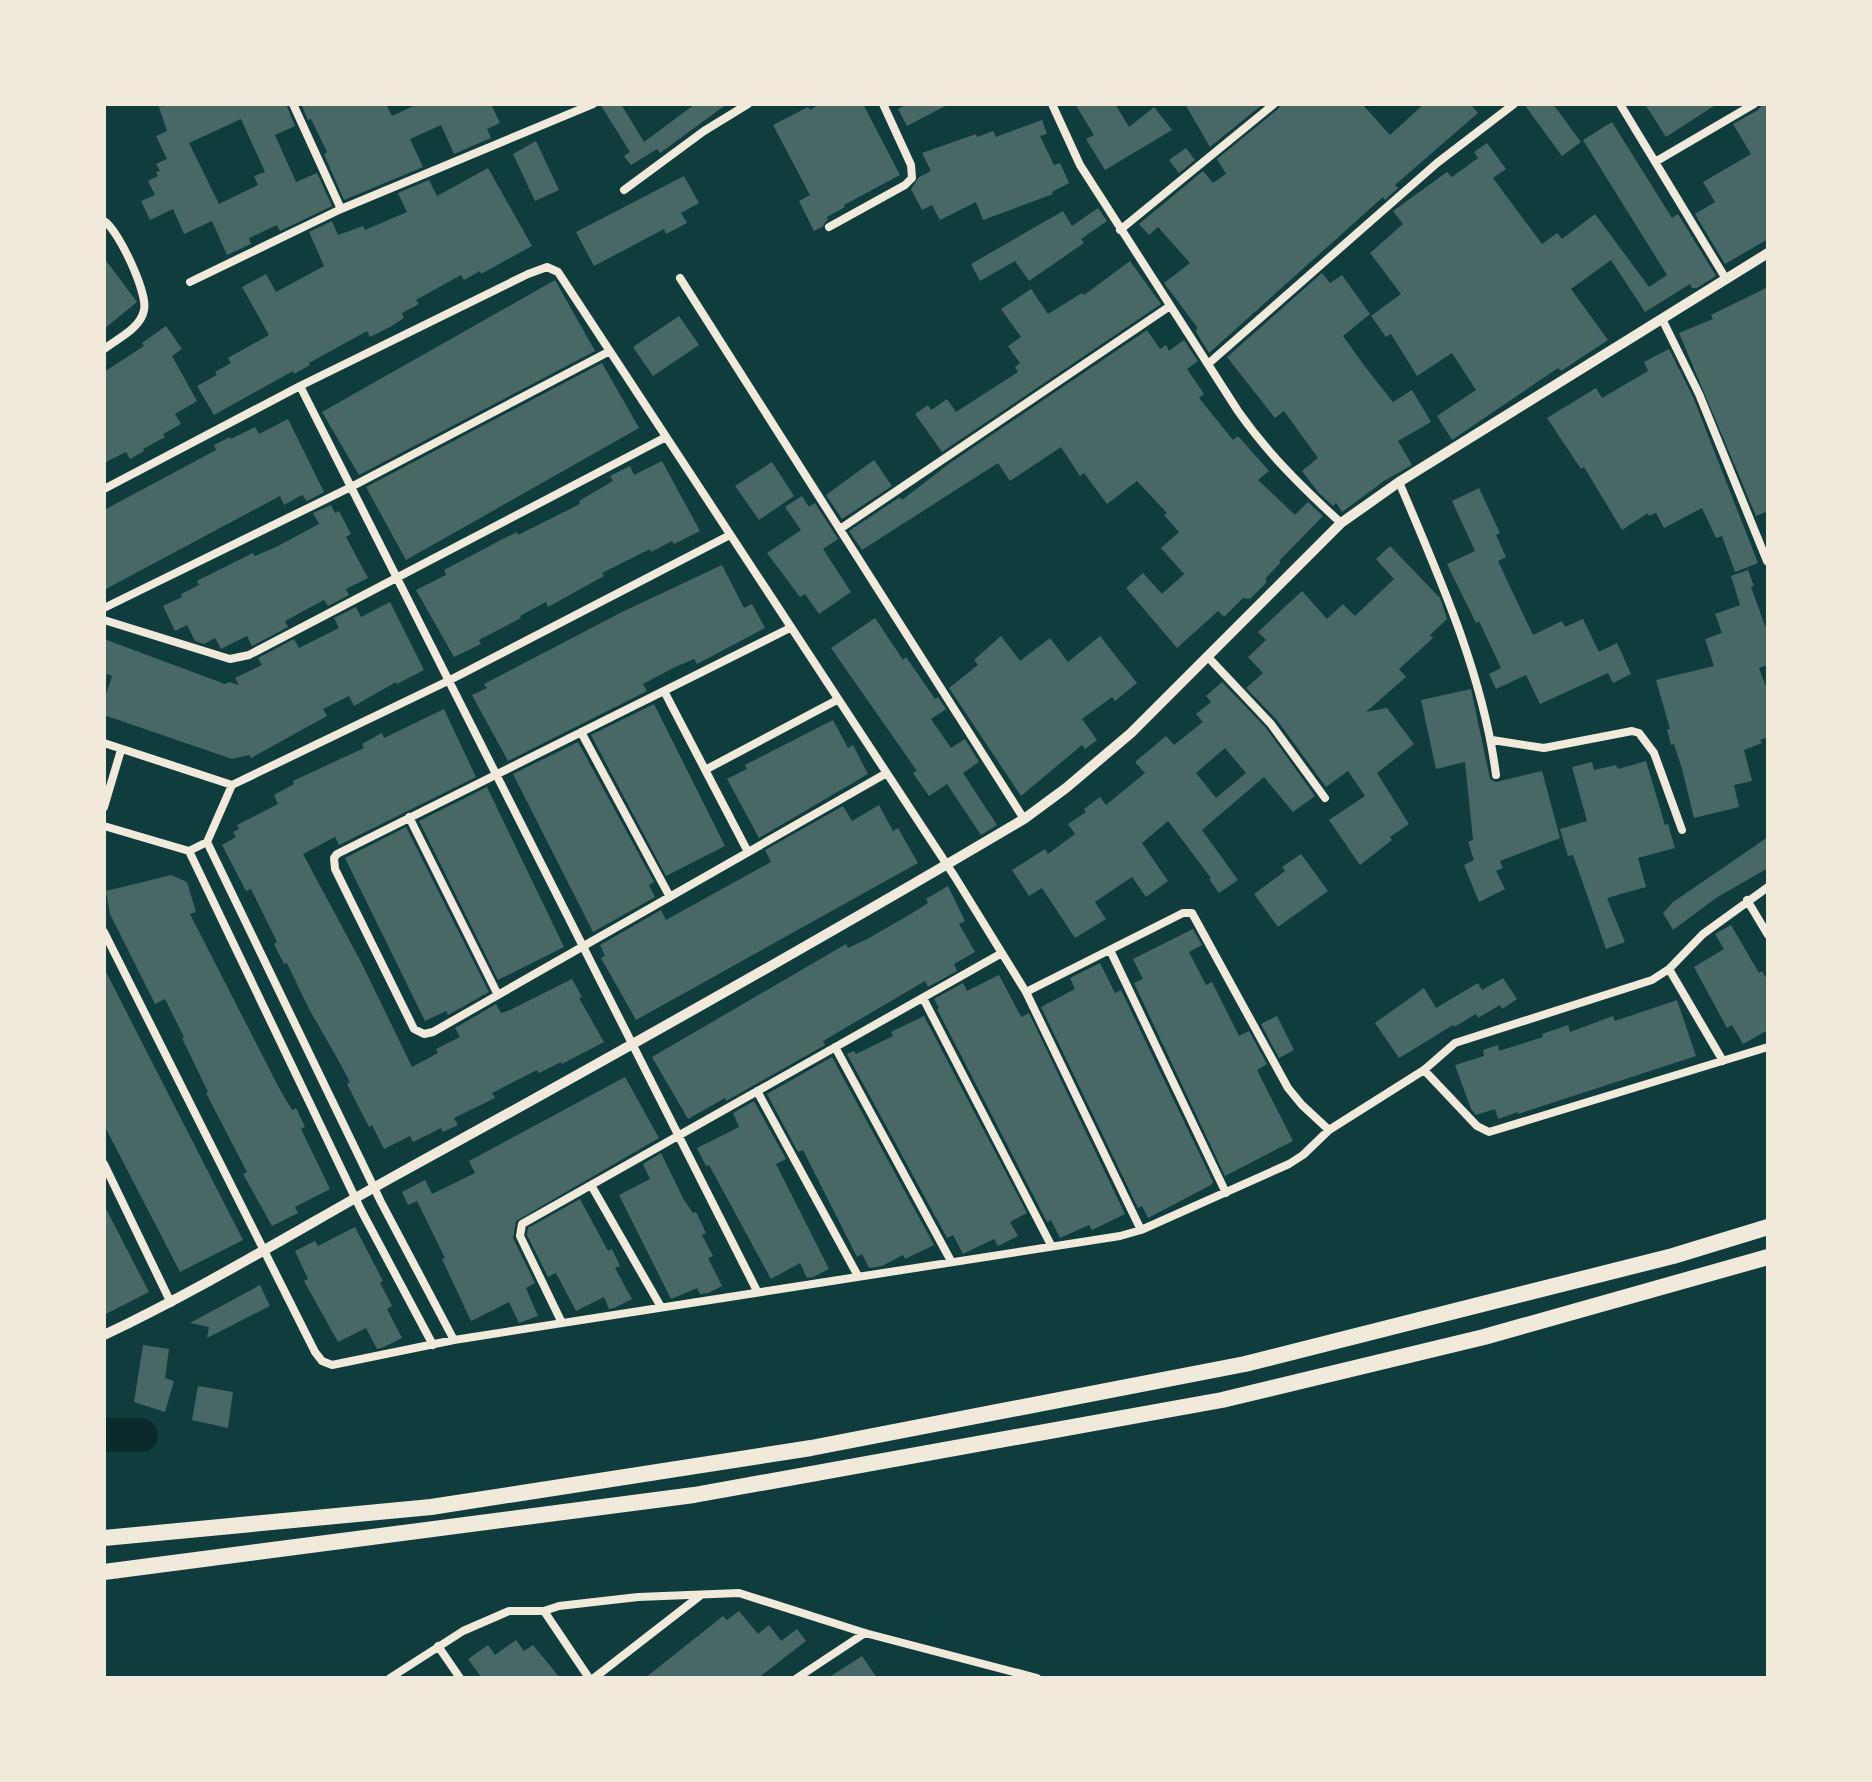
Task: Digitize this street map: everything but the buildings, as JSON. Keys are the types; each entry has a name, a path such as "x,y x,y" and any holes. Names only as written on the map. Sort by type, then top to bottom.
{"highway":[{"path":"104,1538 431,1507 811,1448 1245,1364 1673,1256 1768,1227"},
{"path":"104,1572 694,1495 1206,1403 1484,1337 1768,1257"}],"street":[{"path":"293,104 341,209"},
{"path":"190,282 341,209 571,108 593,104"},
{"path":"624,190 704,131 748,104"},
{"path":"829,227 905,185 912,178 911,165 883,104"},
{"path":"1052,104 1080,165 1120,230 1262,444 1341,523"},
{"path":"1120,230 1274,104"},
{"path":"1208,364 1437,163 1514,104"},
{"path":"1620,104 1726,279"},
{"path":"1655,162 1754,104"},
{"path":"104,221 116,231 144,298 144,310 134,327 104,349"},
{"path":"104,1335 171,1303 634,1046 1024,819 1131,733 1341,523 1399,482 1768,253"},
{"path":"104,489 300,386 547,267 558,272 1026,992 1141,1230"},
{"path":"680,278 1024,819"},
{"path":"840,529 1170,306"},
{"path":"1662,319 1699,394 1767,561"},
{"path":"104,608 351,487 610,351"},
{"path":"300,386 757,1291"},
{"path":"104,620 230,659 249,655 666,437"},
{"path":"1399,482 1461,637 1492,740 1496,775"},
{"path":"104,826 189,851 207,842 232,785 450,680 730,535"},
{"path":"790,628 343,850 334,858 334,864 414,1029 428,1034 885,774"},
{"path":"1207,656 1271,724 1325,798"},
{"path":"664,691 748,852"},
{"path":"705,770 837,700"},
{"path":"1492,740 1537,748 1632,731 1639,733 1654,753 1682,830"},
{"path":"581,732 670,897"},
{"path":"104,743 232,785"},
{"path":"104,807 121,750"},
{"path":"409,817 498,995"},
{"path":"207,842 375,1188 454,1340"},
{"path":"189,851 355,1199 433,1345"},
{"path":"104,932 108,952 315,1352 322,1361 332,1365 454,1340 1120,1236 1141,1230 1289,1164 1329,1130 1424,1070 1455,1043 1652,980 1669,969 1703,934 1768,887"},
{"path":"1747,900 1768,935"},
{"path":"1026,992 1183,913 1192,913 1288,1088 1329,1130"},
{"path":"1110,950 1226,1193"},
{"path":"562,1323 520,1236 520,1228 527,1221 1002,953"},
{"path":"1669,969 1723,1061"},
{"path":"923,998 1051,1245"},
{"path":"835,1047 951,1261"},
{"path":"1424,1070 1477,1126 1489,1132 1768,1047"},
{"path":"757,1091 858,1276"},
{"path":"104,1164 171,1303"},
{"path":"591,1185 661,1307"},
{"path":"390,1678 463,1631 509,1611 544,1611 559,1606 625,1598 739,1593 865,1633 1037,1678"},
{"path":"544,1611 592,1678 702,1594"},
{"path":"797,1678 865,1633"},
{"path":"438,1646 460,1678"},
{"path":"993,1678 1000,1668"}],"waterway":[{"path":"104,1435 141,1435"}]}
